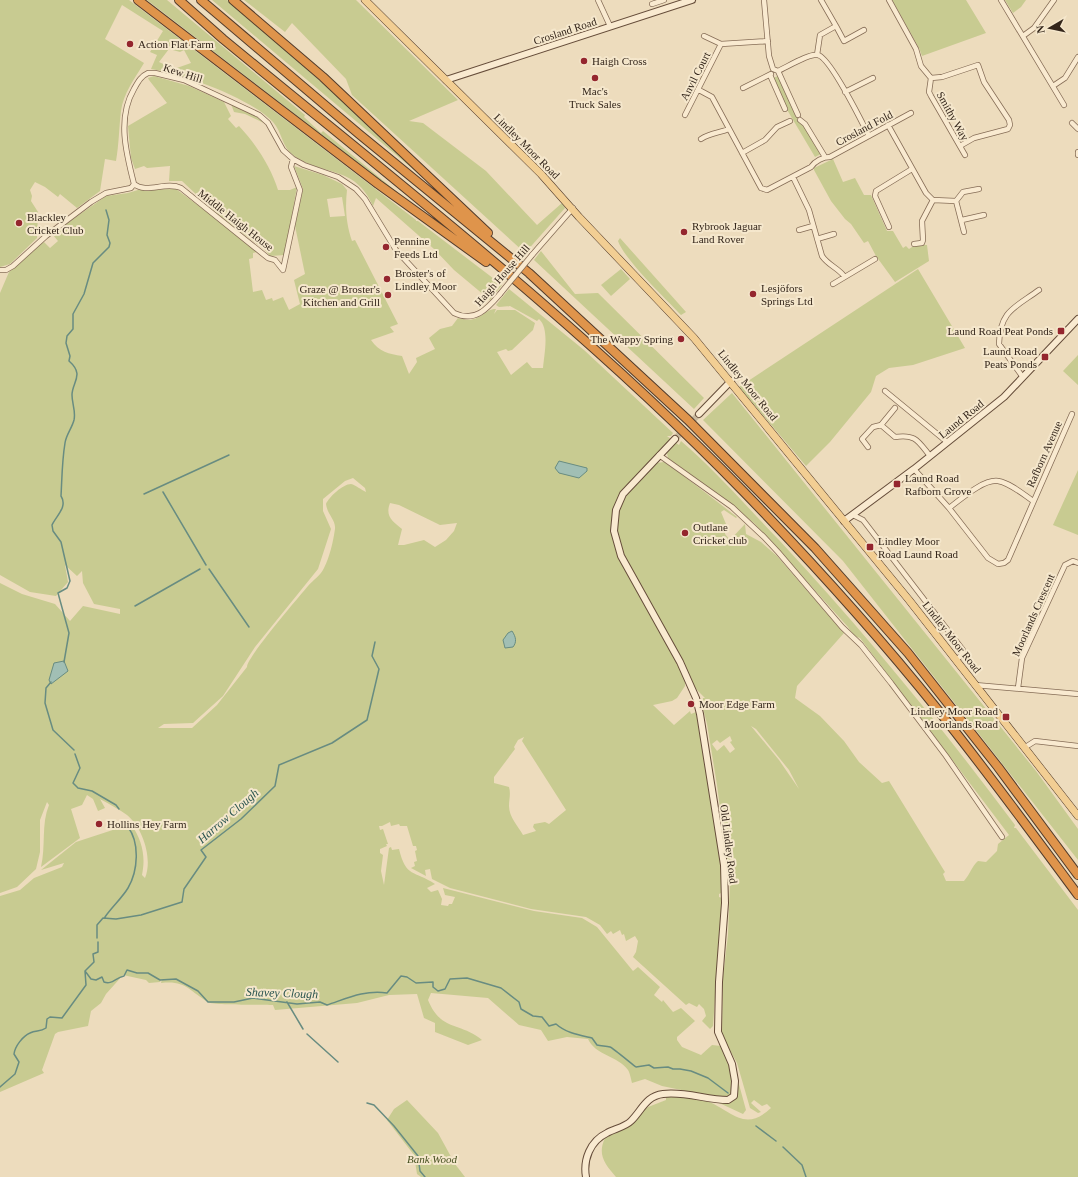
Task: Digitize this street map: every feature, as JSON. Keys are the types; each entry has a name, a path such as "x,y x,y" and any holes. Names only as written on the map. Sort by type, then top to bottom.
{"highway":[{"path":"138,0 378,184 460,245 530,292"},
{"path":"179,0 229,44 530,292 672,421 742,490 807,558 940,712 1078,895"},
{"path":"201,0 359,134 529,273"},
{"path":"233,0 323,77 529,273 688,420 814,548 908,653 949,703 1078,875"}],"main road":[{"name":"Lindley Moor Road","path":"365,0 541,174 694,338 731,381 956,660 1078,816"}],"street":[{"path":"598,0 610,26"},
{"path":"652,4 664,0"},
{"name":"Crosland Road","path":"446,80 692,0"},
{"path":"764,0 770,61 777,71 798,114"},
{"path":"821,0 844,41 864,30"},
{"name":"Smithy Way","path":"889,0 916,49 921,66 931,78 931,96 965,155"},
{"path":"1001,0 1024,36 1064,105"},
{"path":"1024,36 1034,28 1054,0"},
{"path":"817,55 820,35 836,26"},
{"name":"Anvil Court","path":"704,36 721,44 768,41"},
{"name":"Anvil Court","path":"685,116 721,44"},
{"path":"743,88 777,71 817,55 822,57 833,70 869,136"},
{"path":"1053,86 1065,78 1078,57"},
{"path":"931,78 942,77 978,65 984,82 1009,120 1010,125 1008,129 974,138 960,146"},
{"name":"Kew Hill","path":"134,184 126,150 124,125 125,110 132,91 140,79 148,73 155,73 184,80 259,115 272,128 284,150"},
{"path":"770,75 785,109"},
{"path":"845,92 873,78"},
{"name":"Crosland Fold","path":"699,90 712,96 728,129 761,188 767,190 793,177 825,157 830,157 911,113"},
{"path":"742,153 765,140 777,127 790,120"},
{"path":"800,120 805,124 825,157"},
{"path":"1072,123 1078,129"},
{"path":"888,125 926,193 934,200 956,201"},
{"path":"701,139 710,133 718,134 728,129"},
{"name":"Haigh House Hill","path":"284,150 293,159 338,177 356,189 365,199 396,250 454,313 468,317 478,315 488,308 573,208"},
{"name":"Middle Haigh House","path":"134,184 142,187 171,185 180,188 268,258 275,260 281,269 284,270 300,190 291,168 293,159"},
{"path":"889,227 875,196 876,191 912,169"},
{"path":"793,177 809,210 825,261 839,270 844,276"},
{"path":"0,270 6,270 13,266 51,231 104,193 129,189 134,184"},
{"path":"956,201 963,192 979,189"},
{"path":"914,244 922,243 924,240 922,221 934,200"},
{"path":"956,201 964,232"},
{"path":"962,220 984,215"},
{"path":"799,230 814,226"},
{"path":"817,239 834,234"},
{"path":"833,284 844,276 875,259"},
{"path":"1022,376 1000,348 999,340 1001,324 1008,312 1039,290"},
{"name":"Laund Road","path":"844,521 914,469 1004,397 1022,376 1078,319"},
{"path":"699,414 731,381"},
{"path":"885,391 947,442"},
{"path":"868,446 862,439 873,427 881,425 895,408"},
{"name":"Rafborn Avenue","path":"949,508 988,558 998,564 1004,563 1008,560 1072,414"},
{"path":"881,425 895,437 908,435 916,439 930,456"},
{"name":"Old Lindley Road","path":"586,1177 587,1157 593,1143 607,1133 631,1122 650,1099 660,1094 674,1093 728,1100 734,1096 735,1090 731,1061 718,1032 718,982 725,903 725,880 700,714 696,698 680,662 620,556 614,531 614,517 620,499 638,476 675,439"},
{"path":"659,455 732,507 778,552 842,627 861,645 891,682 946,756 1002,837"},
{"path":"914,469 949,508 970,492 996,481 1003,482 1033,501"},
{"path":"853,515 862,520 963,650 963,654 956,660"},
{"name":"Moorlands Crescent","path":"1018,688 1022,658 1065,565 1073,561 1078,563"},
{"path":"975,685 1078,694"},
{"path":"1024,748 1035,741 1078,746"}],"green space":[{"path":"0,0 129,0 416,221 502,285 490,300 454,270 434,249 376,198 373,206 366,193 357,183 337,173 304,162 289,152 273,122 249,104 216,88 181,76 151,69 157,55 150,52 163,31 122,5 105,39 144,63 130,86 122,105 116,161 105,159 100,191 77,208 60,194 58,197 45,187 35,182 30,190 32,196 31,201 38,212 37,238 10,264 0,267","holes":["169,49 180,52 184,50 191,63 174,69 159,62"]},
{"path":"147,0 167,0 305,115 304,117 321,133 323,131 414,206"},
{"path":"212,0 227,0 240,10 337,96 420,175"},
{"path":"244,0 356,0 458,100 409,121 423,123 486,171 537,225 562,203 565,208 525,253 352,95 346,79 292,23 285,32"},
{"path":"892,0 966,0 986,33 922,56"},
{"path":"1005,0 1026,0 1021,7 1013,13"},
{"path":"154,76 189,86 224,102 231,116 228,119 236,128 239,126 257,148 267,164 278,190 290,190 297,187 285,255 270,256 265,250 216,213 182,181 169,181 170,166 147,168 144,166 135,169 131,158 128,126 167,103 148,78"},
{"path":"778,76 800,114 801,118 799,121 804,126 821,154 815,157 786,108 773,78"},
{"path":"231,104 254,115 266,124 245,114 234,112"},
{"path":"833,159 843,182 855,178 864,195 871,195 887,231 893,231 903,248 906,246 909,249 915,245 927,245 929,261 895,282 876,256 868,241 864,243 851,224 845,219 831,201 814,170 814,168"},
{"path":"294,166 323,175 342,184 347,190 346,216 352,241 355,240 398,324 390,327 394,332 371,340 381,350 402,356 409,374 417,362 416,358 435,349 429,338 440,329 452,326 458,318 472,320 487,311 496,309 494,314 497,310 515,310 535,323 533,330 512,350 508,351 506,349 497,352 511,375 527,362 532,368 543,368 546,342 542,323 539,319 537,321 510,306 499,307 496,305 509,289 584,350 673,433 671,436 667,436 671,439 621,492 613,511 611,530 619,557 680,667 685,681 685,686 677,698 672,701 653,705 674,725 690,711 691,714 696,712 721,863 723,892 719,894 719,897 722,898 713,1026 710,1029 702,1021 706,1016 704,1009 699,1004 697,1007 689,1003 686,1005 633,957 636,952 638,941 635,936 626,941 624,934 622,935 620,930 613,934 611,931 607,934 600,925 586,917 531,909 450,888 432,879 430,869 425,870 426,876 411,868 415,866 414,862 417,861 415,851 417,850 416,846 413,846 407,826 400,826 399,824 391,826 390,822 379,826 380,830 383,829 388,844 380,849 380,853 383,855 381,871 384,885 389,848 391,847 392,850 399,849 408,869 435,884 427,888 431,892 438,890 442,899 441,905 448,906 449,904 452,904 455,897 445,895 443,888 534,911 582,918 597,927 633,971 638,967 660,987 654,995 662,1002 663,1000 673,1012 681,1008 695,1021 677,1037 677,1040 682,1047 701,1055 712,1045 721,1046 734,1066 746,1110 743,1114 715,1101 730,1102 733,1092 725,1099 662,1086 645,1079 632,1083 629,1071 624,1065 596,1049 588,1039 567,1037 548,1041 541,1030 519,1025 488,998 431,993 428,1000 433,1010 445,1022 474,1034 482,1040 468,1045 435,1032 435,1023 424,1018 417,994 389,995 357,1003 275,1010 273,1005 212,1003 208,1002 187,987 176,983 161,983 162,979 160,982 149,983 146,980 123,975 106,994 101,1003 91,1011 88,1026 58,1032 55,1034 42,1070 44,1073 0,1092 0,896 20,890 34,878 62,867 64,863 41,870 76,842 131,824 138,836 142,848 144,861 142,875 145,878 148,862 145,844 133,821 124,813 100,799 105,808 98,811 93,799 87,795 82,805 71,809 80,838 41,867 44,827 49,805 47,802 40,820 40,852 36,869 17,887 0,893 0,583 22,594 55,604 70,621 83,606 120,614 120,609 94,604 83,583 82,571 77,576 65,565 68,582 56,596 30,592 0,575 0,293 9,272 44,242 50,248 58,241 53,235 56,231 106,196 138,190 176,189 257,249 257,252 253,253 253,258 249,259 253,292 262,290 266,300 272,298 273,301 283,297 289,310 300,304 294,280 305,274 295,226 303,189","holes":["342,197 345,216 330,217 327,199","353,478 365,488 366,492 351,484 344,486 337,491 326,504 335,529 330,554 323,571 308,586 274,627 255,652 247,667 217,705 192,728 158,728 164,724 193,723 223,696 255,647 318,569 331,529 323,511 323,499 345,481","390,503 399,505 440,525 457,523 454,531 446,540 435,547 424,540 398,545 402,529 390,518 388,511","524,737 522,741 566,810 549,824 545,822 534,824 533,827 536,831 523,835 510,814 509,787 494,783 494,777 515,749 514,747 518,740"]},
{"path":"620,238 686,312 681,315 628,258 618,241"},
{"path":"541,251 575,294 598,293 704,398 694,409 534,260"},
{"path":"621,269 630,279 611,296 601,285"},
{"path":"918,269 965,348 913,365 889,368 876,376 871,392 830,442 806,466 739,387"},
{"path":"1078,355 1078,385 1063,371"},
{"path":"732,393 1036,771 1078,829 1078,860 843,561 703,420"},
{"path":"681,441 707,464 779,540 841,609 901,679 959,751 1015,825 1014,828 1016,828 1078,910 1078,1177 616,1177 603,1159 602,1149 605,1138 633,1124 643,1109 666,1100 666,1096 691,1097 705,1100 738,1118 746,1119 753,1119 762,1115 771,1108 767,1104 762,1106 754,1100 751,1103 761,1112 758,1113 750,1108 737,1063 722,1036 723,977 728,935 730,884 717,785 707,724 702,705 703,698 705,698 695,688 684,663 620,549 617,534 617,521 623,500 636,483 656,463 664,462 676,470 737,517 736,518 724,510 721,512 726,524 725,534 730,540 745,524 746,534 761,542 777,556 844,633 797,686 795,698 820,716 844,741 859,762 882,783 889,781 945,872 943,874 946,881 964,881 976,863 978,861 986,862 997,851 998,844 1009,835 860,638 854,636 848,627 754,523 668,458 667,453 676,443 679,445","holes":["751,726 756,729 789,770 799,789 779,760","730,736 732,741 730,742 735,749 730,753 724,745 717,751 712,744 717,740 720,743"]},
{"path":"1078,470 1078,535 1053,525"},
{"name":"Bank Wood","path":"407,1100 438,1133 455,1164 465,1177 421,1177 417,1174 414,1155 387,1120 394,1109"}],"water":[{"path":"559,461 587,468 587,471 579,478 559,473 555,468"},
{"path":"512,631 515,637 515,643 513,647 505,648 503,640 508,633"},
{"path":"64,661 68,671 51,684 49,680 54,663"}],"waterway":[{"path":"64,662 69,633 58,593 67,588 70,581 61,542 53,531 52,525 61,511 63,504 61,496 64,450 74,417 72,395 77,374 74,366 69,361 70,356 66,343 67,336 73,329 73,314 84,294 93,263 109,247 110,243 107,235 109,220 106,210"},
{"path":"144,494 229,455"},
{"path":"163,492 206,565"},
{"path":"135,606 200,569"},
{"path":"209,569 249,627"},
{"name":"Harrow Clough","path":"97,938 97,925 103,918 116,919 141,915 182,902 184,889 206,857 201,850 241,819 275,786 279,765 332,743 367,720 379,669 372,656 375,642"},
{"path":"51,682 46,688 45,703 53,730 74,750"},
{"path":"75,754 80,768 73,783 78,788 92,791 116,805 119,809"},
{"path":"105,917 126,892 134,874 136,865 136,849 132,834 128,827"},
{"path":"0,1087 15,1074 19,1062 14,1054 16,1048 25,1036 46,1028 47,1019 50,1017 62,1018 86,985 85,971 94,962 93,954 98,952 98,942"},
{"name":"Shavey Clough","path":"85,971 91,979 96,980 102,977 104,982 107,983 124,976 127,970 137,973 148,973 160,980 176,979 198,991 208,1002 234,1002 253,998 297,1004 320,1002 327,1005 349,997 363,994 379,992 387,993 401,976 407,977 416,983 433,982 433,987 438,991 445,989 450,979 467,978 501,988 519,1002 521,1009 533,1016 542,1017 549,1026 556,1024 568,1032 592,1038 597,1045 610,1047 636,1067 649,1065 654,1068 668,1067 691,1071 708,1078 728,1093"},
{"path":"287,1002 303,1029"},
{"path":"307,1034 338,1062"},
{"path":"367,1103 374,1105 394,1126 418,1156 420,1171 425,1177"},
{"path":"756,1126 776,1141"},
{"path":"783,1147 802,1165 806,1177"}],"tunnel":[{"path":"675,439 699,414"}],"place":[{"name":"Action Flat Farm","path":"130,44"},
{"name":"Haigh Cross","path":"584,61"},
{"name":"Mac's Truck Sales","path":"595,78"},
{"name":"Blackley Cricket Club","path":"19,223"},
{"name":"Rybrook Jaguar Land Rover","path":"684,232"},
{"name":"Pennine Feeds Ltd","path":"386,247"},
{"name":"Broster's of Lindley Moor","path":"387,279"},
{"name":"Lesjöfors Springs Ltd","path":"753,294"},
{"name":"Graze @ Broster's Kitchen and Grill","path":"388,295"},
{"name":"Laund Road Peat Ponds","path":"1061,331"},
{"name":"The Wappy Spring","path":"681,339"},
{"name":"Laund Road Peats Ponds","path":"1045,357"},
{"name":"Laund Road Rafborn Grove","path":"897,484"},
{"name":"Outlane Cricket club","path":"685,533"},
{"name":"Lindley Moor Road Laund Road","path":"870,547"},
{"name":"Moor Edge Farm","path":"691,704"},
{"name":"Lindley Moor Road Moorlands Road","path":"1006,717"},
{"name":"Hollins Hey Farm","path":"99,824"}]}
